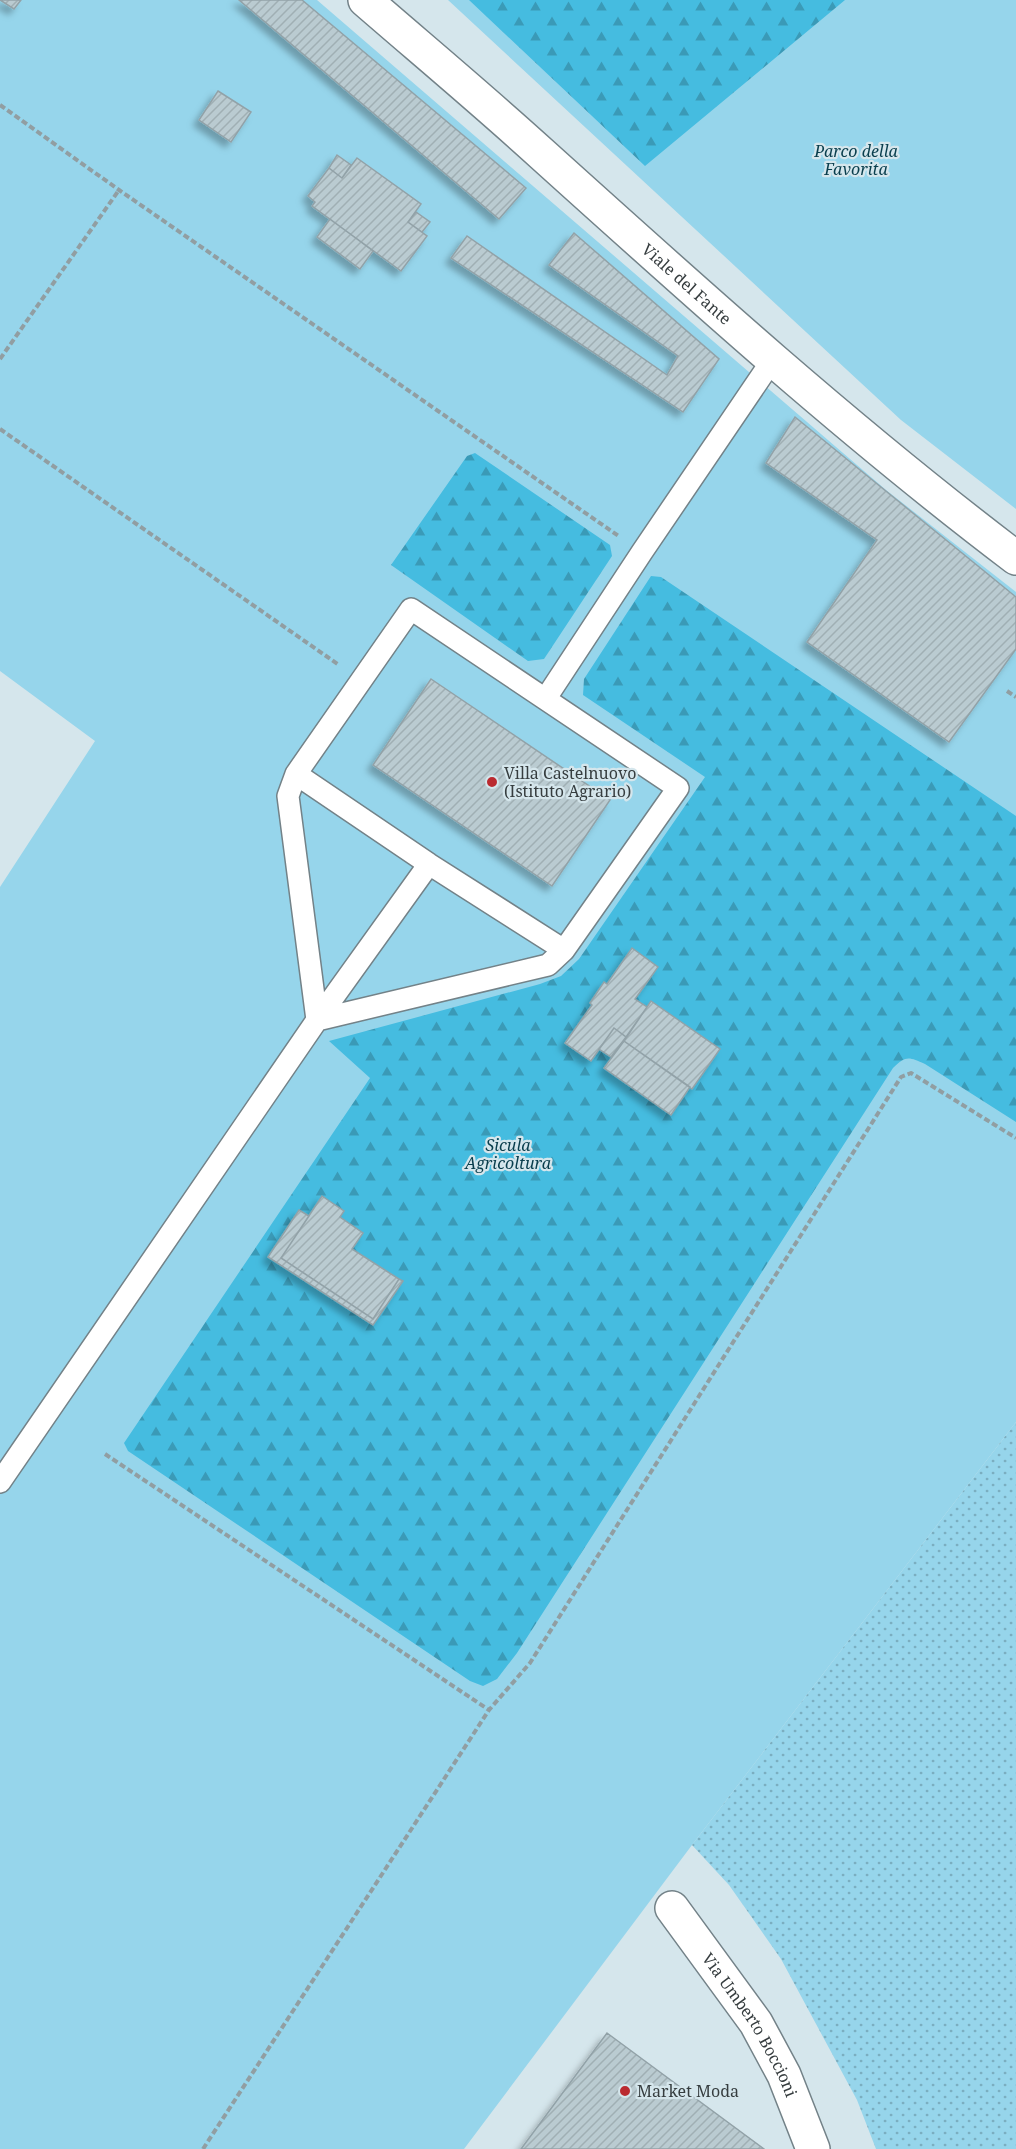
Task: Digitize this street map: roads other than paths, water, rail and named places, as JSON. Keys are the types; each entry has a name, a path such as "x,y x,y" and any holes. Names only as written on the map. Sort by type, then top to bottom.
{"street":[{"name":"Viale del Fante","path":"366,0 773,359 948,506 1016,558"},
{"name":"Via Umberto Boccioni","path":"672,1908 756,2023 784,2075 813,2149"}],"lane":[{"path":"546,698 773,359"},
{"path":"411,609 678,788 564,950 548,965 317,1020 288,796 296,774 411,609"},
{"path":"296,774 429,864 564,950"},
{"path":"0,1482 317,1020 429,864"}],"place":[{"name":"Villa Castelnuovo (Istituto Agrario)","path":"492,782"},
{"name":"Market Moda","path":"625,2091"}],"park label":[{"name":"Parco della Favorita","path":"856,160"},
{"name":"Sicula Agricoltura","path":"508,1154"}]}
